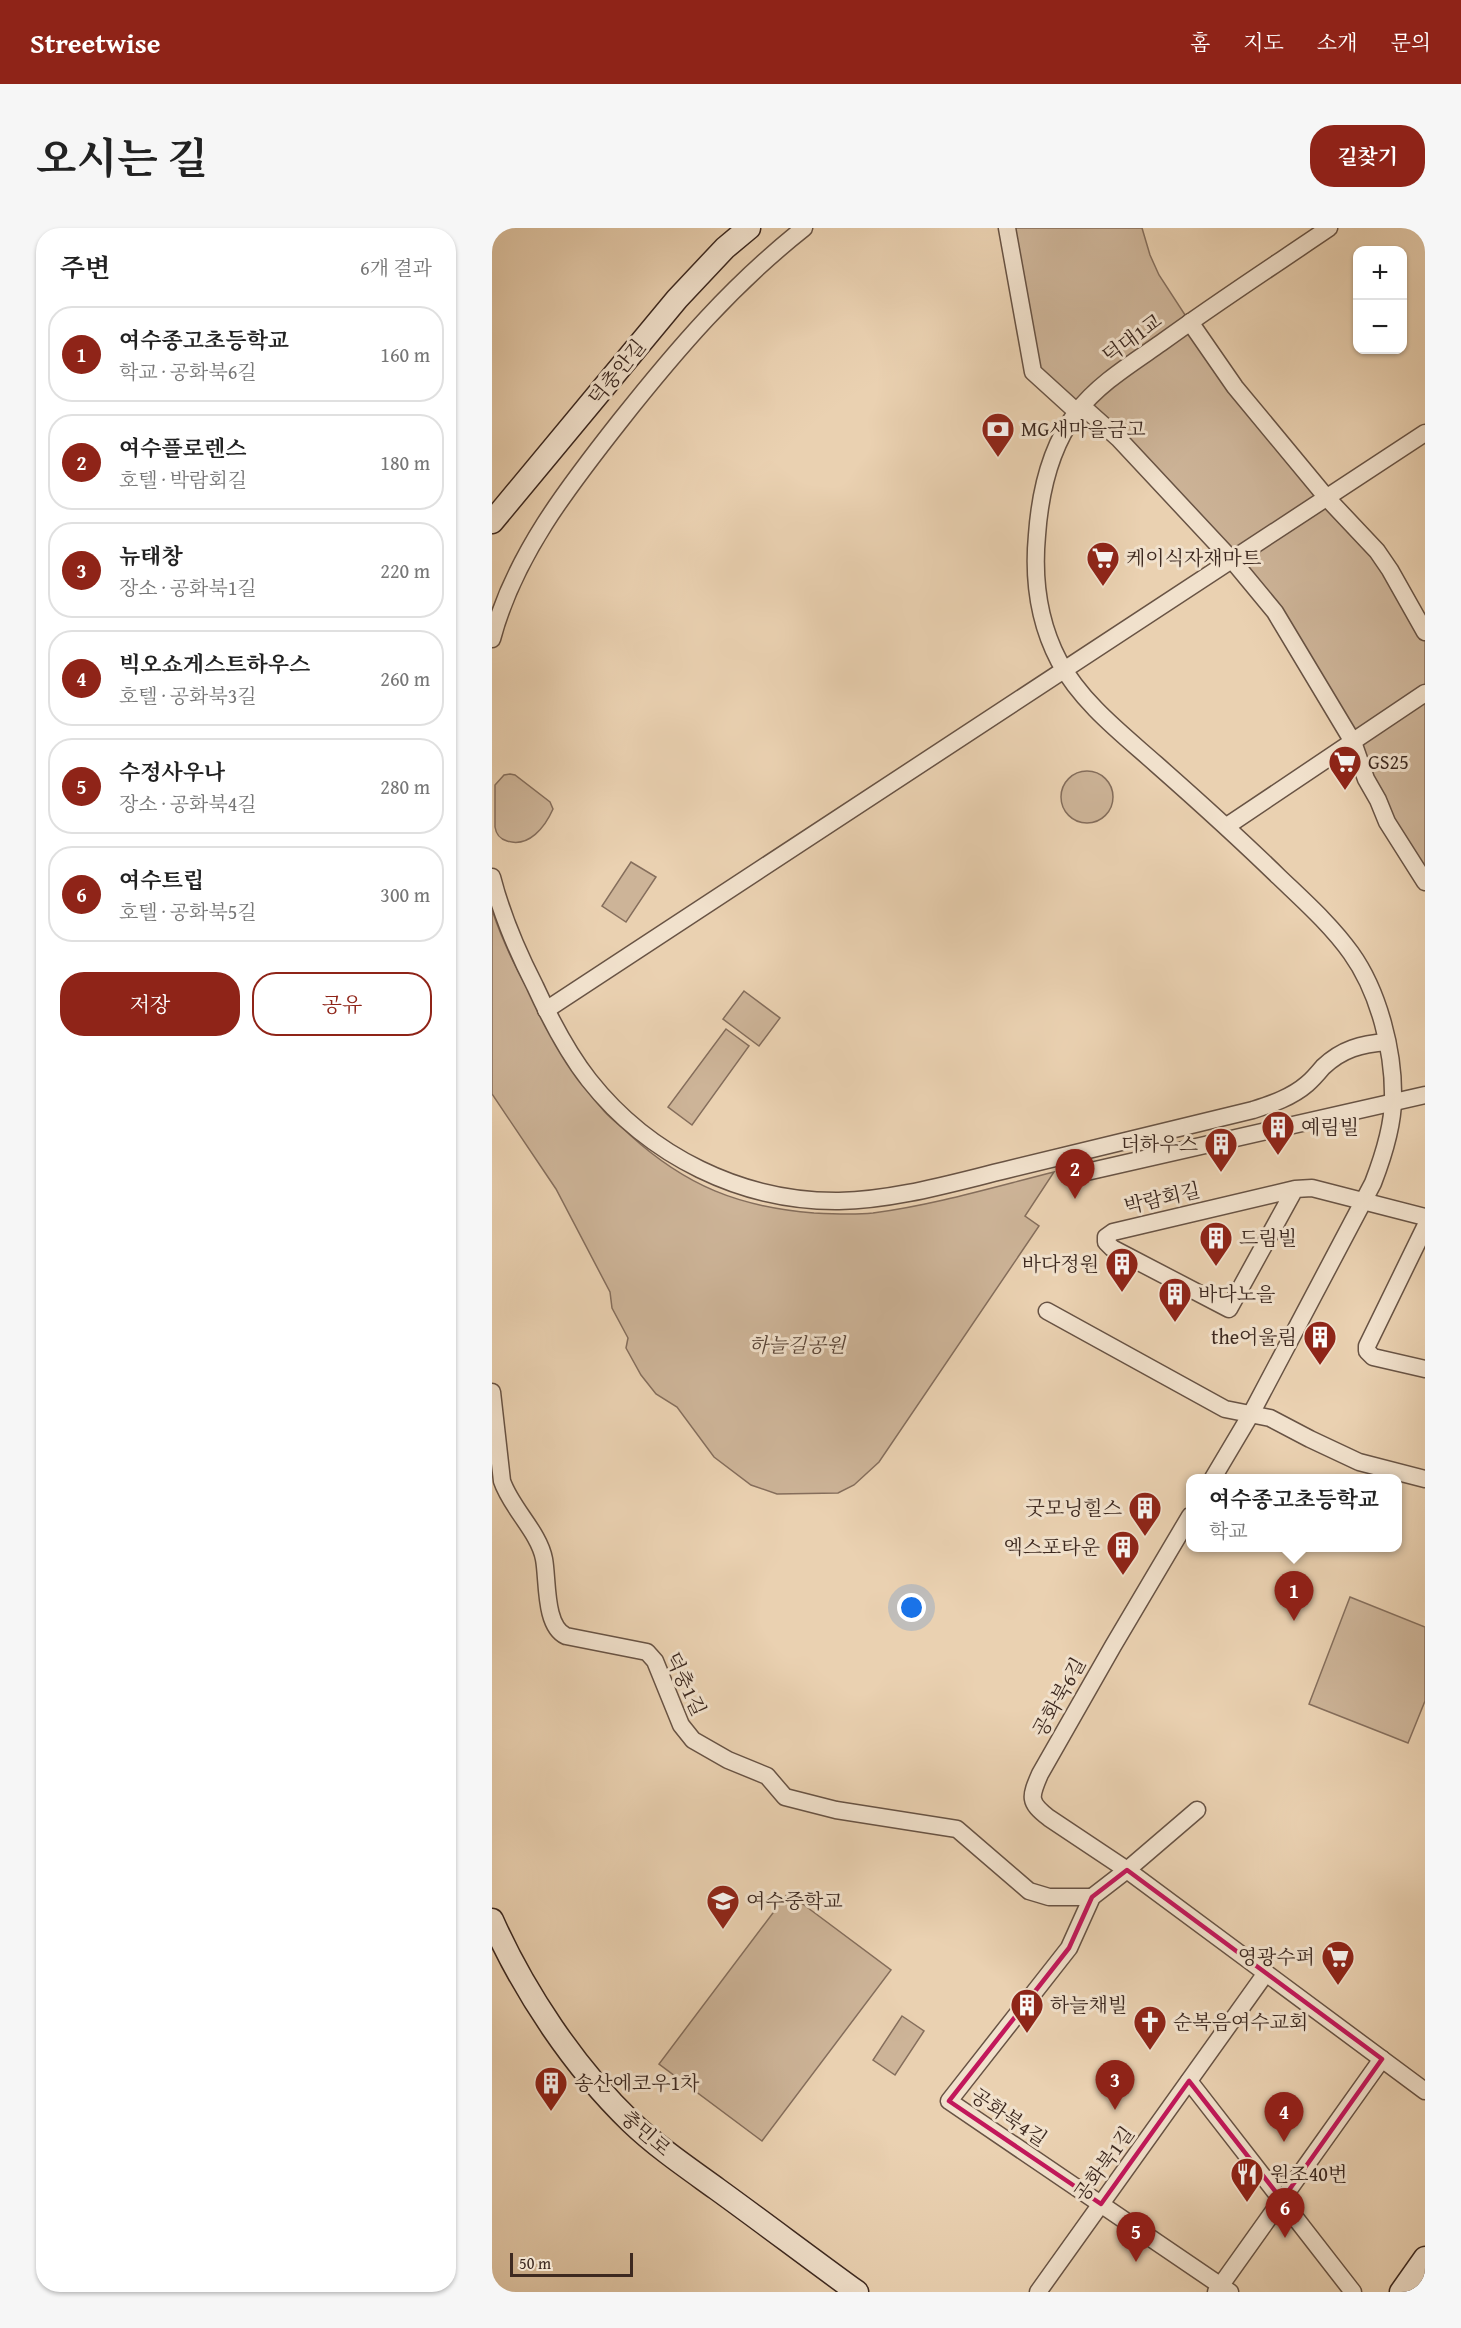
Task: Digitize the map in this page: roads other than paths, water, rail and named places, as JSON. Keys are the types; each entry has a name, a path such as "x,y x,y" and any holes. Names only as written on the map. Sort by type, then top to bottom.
{"street":[{"name":"덕충안길","path":"492,522 676,299 725,248 749,228"},
{"path":"492,639 499,613 519,568 579,474 671,357 727,295 770,255 804,228"},
{"path":"1007,228 1033,372 1119,439 1232,560 1275,612 1353,742 1366,779 1387,822 1425,882"},
{"name":"덕대1교","path":"1227,826 1103,717 1079,691 1064,670 1051,645 1041,614 1036,570 1039,509 1049,467 1059,441 1079,409 1098,389 1190,322 1329,228"},
{"path":"1190,322 1235,387 1327,498 1377,551 1425,632"},
{"path":"546,1010 1425,433"},
{"path":"1216,1474 1251,1414 1364,1202 1382,1156 1393,1102 1386,1042 1378,1005 1353,955 1329,926 1227,826 1425,693"},
{"path":"492,877 512,938 546,1010 570,1052 591,1082 623,1115 662,1148 705,1173 747,1189 778,1196 811,1200 874,1198 908,1192 1253,1110 1281,1100 1300,1089 1328,1063 1348,1050 1364,1043 1386,1042"},
{"path":"1069,1176 1425,1095"},
{"name":"박람회길","path":"1295,1189 1229,1309 1112,1248 1106,1242 1107,1235 1113,1232 1295,1189 1312,1188 1425,1217"},
{"path":"1425,1227 1367,1346 1367,1351 1373,1357 1425,1369"},
{"path":"1047,1311 1225,1409 1270,1418 1359,1461 1425,1479"},
{"name":"덕충1길","path":"492,1392 502,1481 506,1492 542,1551 551,1616 559,1633 647,1652 655,1660 681,1725 693,1740 728,1760 767,1776 785,1797 836,1810 957,1829 1029,1891 1042,1897 1092,1897"},
{"name":"공화북6길","path":"1186,1524 1108,1653 1040,1774 1032,1800 1039,1810 1127,1870 1425,2091"},
{"path":"1127,1870 1197,1810"},
{"name":"공화북4길","path":"1127,1870 1092,1897 1069,1948 949,2101 1101,2204 1222,2290"},
{"name":"충민로","path":"492,1920 512,1963 540,2010 607,2098 633,2124 666,2151 857,2292"},
{"name":"공화북1길","path":"1038,2292 1266,1973"},
{"path":"1222,2290 1282,2200 1382,2059"},
{"path":"1189,2081 1353,2292"},
{"path":"1401,2292 1425,2258"}],"place":[{"name":"MG새마을금고","path":"998,458"},
{"name":"케이식자재마트","path":"1103,587"},
{"name":"GS25","path":"1345,791"},
{"name":"예림빌","path":"1278,1156"},
{"name":"더하우스","path":"1221,1173"},
{"name":"여수플로렌스","path":"1075,1199"},
{"name":"드림빌","path":"1216,1267"},
{"name":"바다정원","path":"1122,1293"},
{"name":"바다노을","path":"1175,1323"},
{"name":"the어울림","path":"1320,1366"},
{"name":"굿모닝힐스","path":"1145,1537"},
{"name":"엑스포타운","path":"1123,1576"},
{"name":"여수종고초등학교","path":"1294,1621"},
{"name":"여수중학교","path":"723,1930"},
{"name":"영광수퍼","path":"1338,1986"},
{"name":"하늘채빌","path":"1027,2034"},
{"name":"순복음여수교회","path":"1150,2051"},
{"name":"뉴태창","path":"1115,2110"},
{"name":"송산에코우1차","path":"551,2112"},
{"name":"빅오쇼게스트하우스","path":"1284,2142"},
{"name":"원조40번","path":"1247,2203"},
{"name":"여수트립","path":"1285,2238"},
{"name":"수정사우나","path":"1136,2262"}],"park label":[{"name":"하늘길공원","path":"797,1345"}]}
